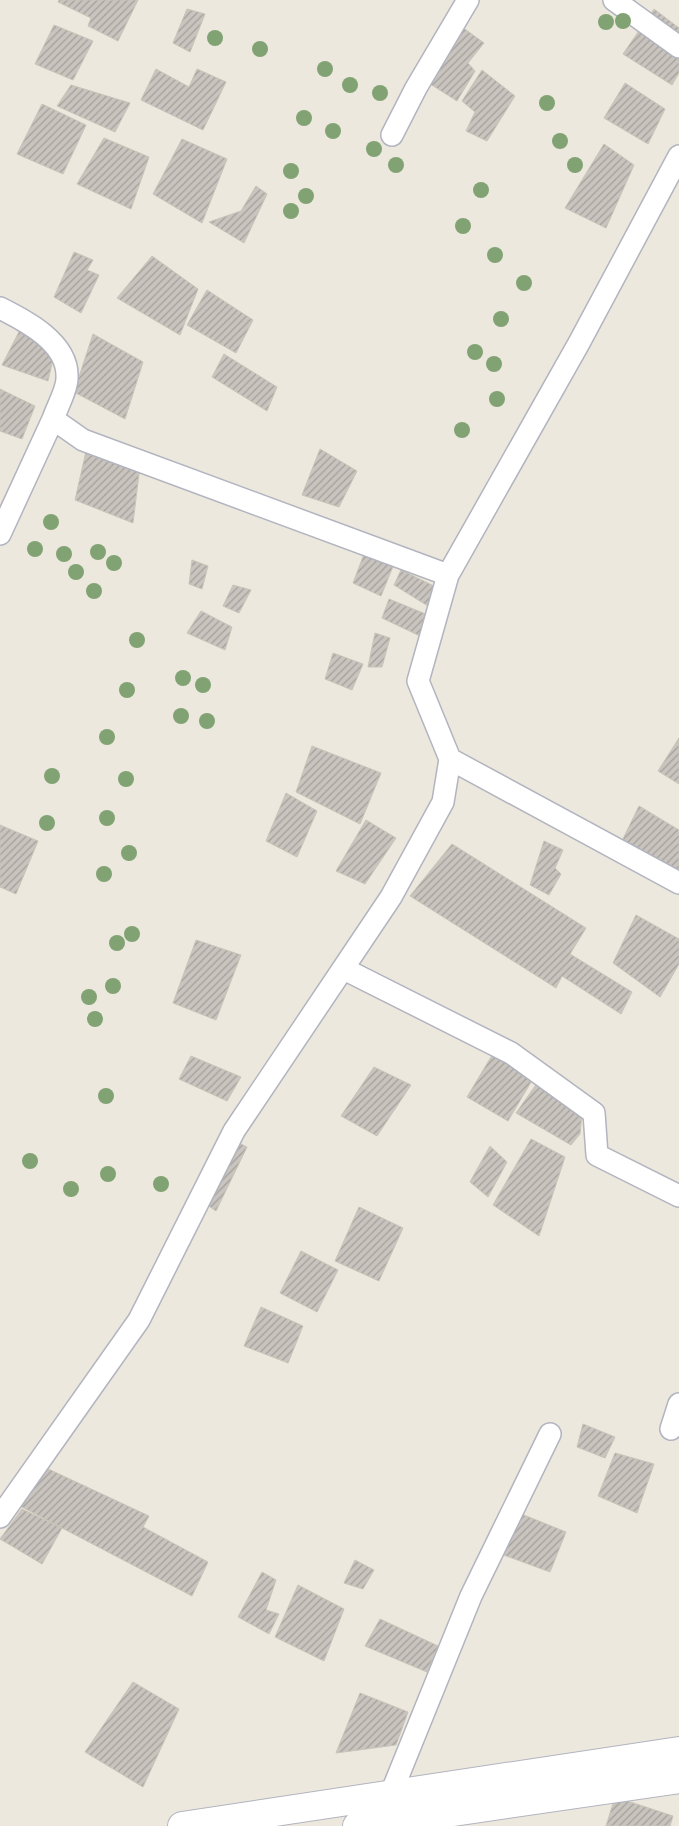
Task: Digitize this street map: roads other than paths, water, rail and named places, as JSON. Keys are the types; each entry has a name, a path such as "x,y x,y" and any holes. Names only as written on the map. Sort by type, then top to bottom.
{"main road":[{"path":"182,1826 679,1751"},
{"path":"357,1826 679,1779"}],"street":[{"path":"392,135 416,88 468,0"},
{"path":"614,0 679,47"},
{"path":"0,1517 139,1320 234,1131 392,897 443,802 450,759 418,681 448,575 579,343 679,156"},
{"path":"0,308 21,318 60,349 67,378 53,419 0,534"},
{"path":"53,419 83,440 448,575"},
{"path":"450,759 679,883"},
{"path":"344,969 511,1053 594,1113 597,1155 679,1196"},
{"path":"671,1429 679,1404"},
{"path":"390,1796 470,1596 550,1434"}]}
